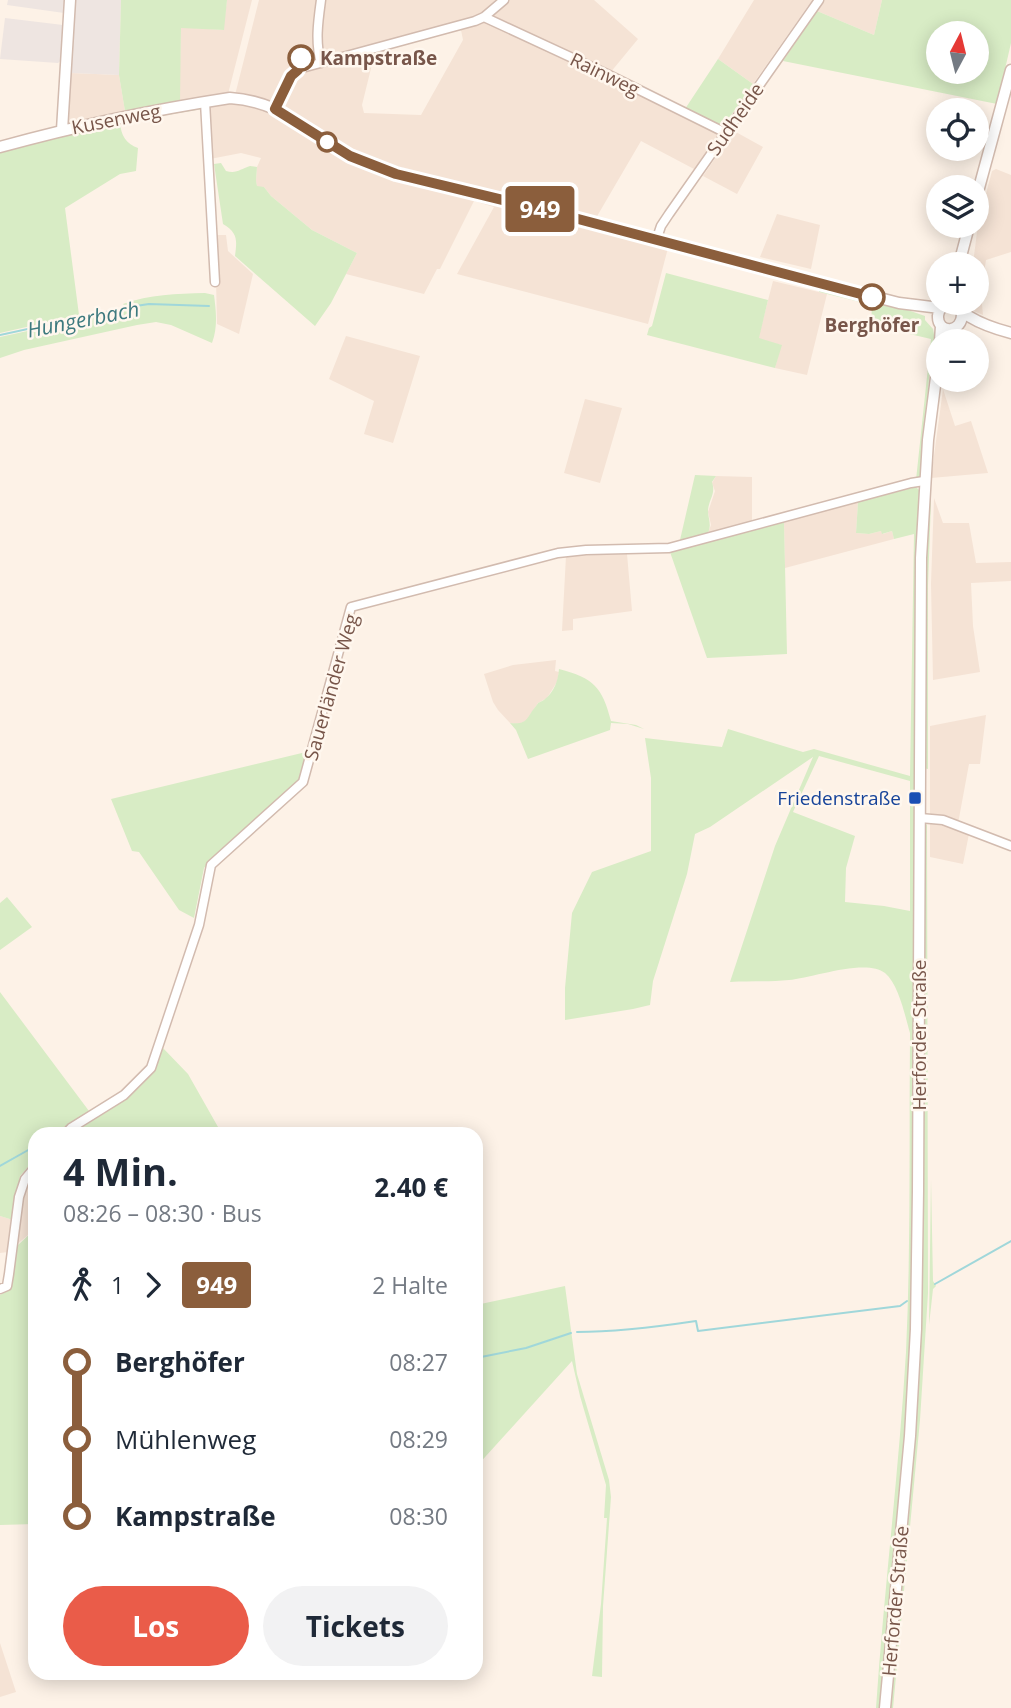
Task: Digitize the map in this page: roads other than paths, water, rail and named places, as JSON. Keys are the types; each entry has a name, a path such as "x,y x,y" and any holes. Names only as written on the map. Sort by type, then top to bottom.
{"street":[{"path":"62,130 71,0"},
{"path":"321,0 317,48 321,63"},
{"path":"275,109 294,73 302,68 464,24 484,16 504,0"},
{"name":"Sudheide","path":"656,240 669,214 819,0"},
{"name":"Rainweg","path":"484,16 726,132"},
{"path":"983,175 1011,70"},
{"name":"Kusenweg","path":"0,147 131,115 234,99 275,109 342,151 381,169 899,303"},
{"path":"205,102 215,282"},
{"path":"899,303 926,304"},
{"path":"899,303 946,329 987,327 1011,333"},
{"path":"937,315 939,329"},
{"path":"955,327 962,319 961,315"},
{"path":"970,315 987,327"},
{"name":"Herforder Straße","path":"885,1708 910,1436 915,1342 921,558 928,440 934,392"},
{"name":"Sauerländer Weg","path":"73,1127 124,1095 151,1068 199,925 211,865 303,782 351,607 558,553 669,548 925,481"},
{"path":"920,818 943,820 1011,846"},
{"path":"0,1289 7,1286 19,1197 28,1176"}],"waterway":[{"name":"Hungerbach","path":"0,335 149,304 209,306"},
{"path":"0,1166 28,1150"},
{"path":"935,1284 1011,1241"},
{"path":"577,1332 637,1329 696,1321 698,1331 900,1306 907,1301"},
{"path":"483,1357 526,1348 571,1333"}],"place":[{"name":"Kampstraße","path":"301,58"},
{"name":"Berghöfer","path":"872,297"},
{"name":"Friedenstraße","path":"915,798"}]}
